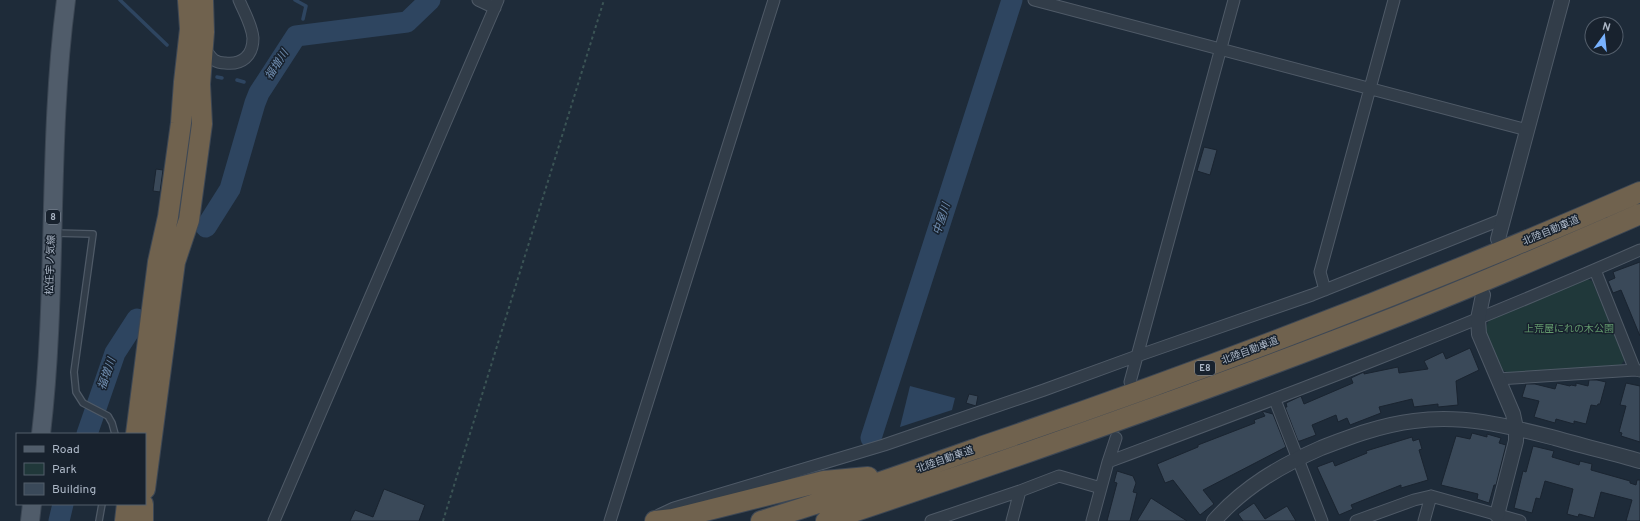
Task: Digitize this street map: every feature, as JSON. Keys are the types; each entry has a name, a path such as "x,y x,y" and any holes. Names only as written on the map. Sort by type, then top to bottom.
{"highway":[{"path":"188,0 192,83"},
{"path":"146,478 166,262 168,217 181,123 192,83 204,48 203,0"},
{"name":"北陸自動車道","path":"761,521 906,474 1121,399 1268,344 1406,291 1542,235 1640,192"},
{"name":"北陸自動車道","path":"826,521 1009,460 1267,366 1399,316 1640,214"},
{"path":"136,433 166,262"},
{"path":"655,521 674,519 824,481 906,474"},
{"path":"125,521 127,505"},
{"path":"143,505 143,521"}],"main road":[{"name":"松任宇ノ気線","path":"41,433 48,353 57,110 66,0"},
{"path":"30,521 32,505"}],"street":[{"path":"204,48 214,60 220,63 238,63 245,60 250,54 252,42 251,29 239,0"},
{"path":"274,521 497,4 478,0"},
{"path":"610,521 774,0"},
{"path":"1034,0 1527,130"},
{"path":"1130,382 1234,0"},
{"path":"1325,290 1320,272 1394,0"},
{"path":"1498,239 1562,0"},
{"path":"646,521 674,508 884,445 1044,390 1325,290 1503,219"},
{"path":"1108,462 1275,400 1478,319 1640,250"},
{"path":"1498,379 1638,370 1595,270"},
{"path":"1483,295 1478,319 1479,334 1513,414 1516,428 1516,441 1496,518"},
{"path":"1275,400 1322,521"},
{"path":"1214,521 1251,486 1298,458 1355,435 1374,429 1415,421 1456,419 1487,422 1516,428 1640,461"},
{"path":"1092,521 1116,438"},
{"path":"932,521 1059,476 1101,488"},
{"path":"1012,521 1020,491"},
{"path":"1424,521 1431,496"},
{"path":"1362,520 1414,500 1431,496 1496,518 1520,521"}],"lane":[{"path":"52,233 94,234 74,372 76,392 83,403 108,416 115,433"},
{"path":"99,521 102,505"}],"path":[{"path":"443,521 604,0"}],"green space":[{"name":"上荒屋にれの木公園","path":"1587,279 1592,281 1625,359 1621,365 1508,373 1501,369 1485,329 1489,320"}],"water":[{"path":"910,386 955,398 952,410 900,427"}],"building":[{"path":"1204,147 1217,150 1210,175 1197,171"},
{"path":"156,169 163,170 160,192 153,191"},
{"path":"1640,262 1640,336 1621,290 1613,293 1608,281 1615,278 1613,272"},
{"path":"1470,348 1479,370 1456,381 1458,405 1438,407 1438,404 1414,407 1412,399 1379,407 1381,413 1350,425 1347,418 1338,422 1336,415 1312,425 1316,435 1298,441 1285,407 1287,407 1286,403 1301,396 1304,404 1353,383 1351,378 1364,372 1364,374 1398,367 1399,373 1428,369 1424,361 1443,352 1446,359"},
{"path":"1589,380 1606,382 1600,404 1597,406 1591,405 1586,424 1574,421 1574,424 1556,419 1555,423 1534,417 1539,401 1522,397 1526,384 1535,384 1555,389 1557,383 1576,386 1576,383 1588,386"},
{"path":"1626,383 1640,386 1640,442 1621,436 1622,433 1619,432 1626,406 1620,405"},
{"path":"969,394 978,396 976,406 966,403"},
{"path":"1262,411 1273,414 1286,447 1203,490 1214,504 1200,515 1173,480 1165,483 1157,464 1198,447 1198,445 1255,423 1254,420 1265,416"},
{"path":"1472,433 1487,437 1487,434 1501,438 1499,443 1506,445 1496,485 1494,485 1489,503 1477,499 1478,494 1441,485 1456,436 1470,439"},
{"path":"1412,437 1413,441 1419,439 1422,449 1419,450 1428,480 1401,488 1401,485 1351,505 1353,509 1339,515 1317,467 1333,461 1335,466 1367,453 1366,451"},
{"path":"1533,446 1554,451 1552,457 1579,465 1580,461 1592,464 1591,470 1630,481 1630,483 1636,485 1637,480 1640,480 1640,521 1626,521 1632,500 1601,492 1594,518 1579,514 1578,517 1567,514 1573,489 1545,481 1540,499 1536,498 1532,513 1514,508 1523,471 1526,472"},
{"path":"1117,471 1133,476 1136,483 1133,492 1137,493 1130,521 1107,521 1117,483 1114,482"},
{"path":"384,489 425,505 419,521 350,521 355,510 373,517"},
{"path":"1151,498 1187,521 1137,521"},
{"path":"1254,503 1265,519 1287,506 1296,521 1243,521 1238,514"}],"waterway":[{"path":"120,0 167,45"},
{"path":"295,0 306,6 303,19"},
{"name":"福増川","path":"206,227 230,189 259,93 296,36 407,22 430,0"},
{"name":"中屋川","path":"871,438 1012,0"},
{"name":"福増川","path":"296,36 301,29"},
{"path":"217,77 222,78"},
{"path":"237,80 244,82"},
{"name":"福増川","path":"87,433 115,353 137,319"},
{"name":"福増川","path":"59,521 63,505"}]}
